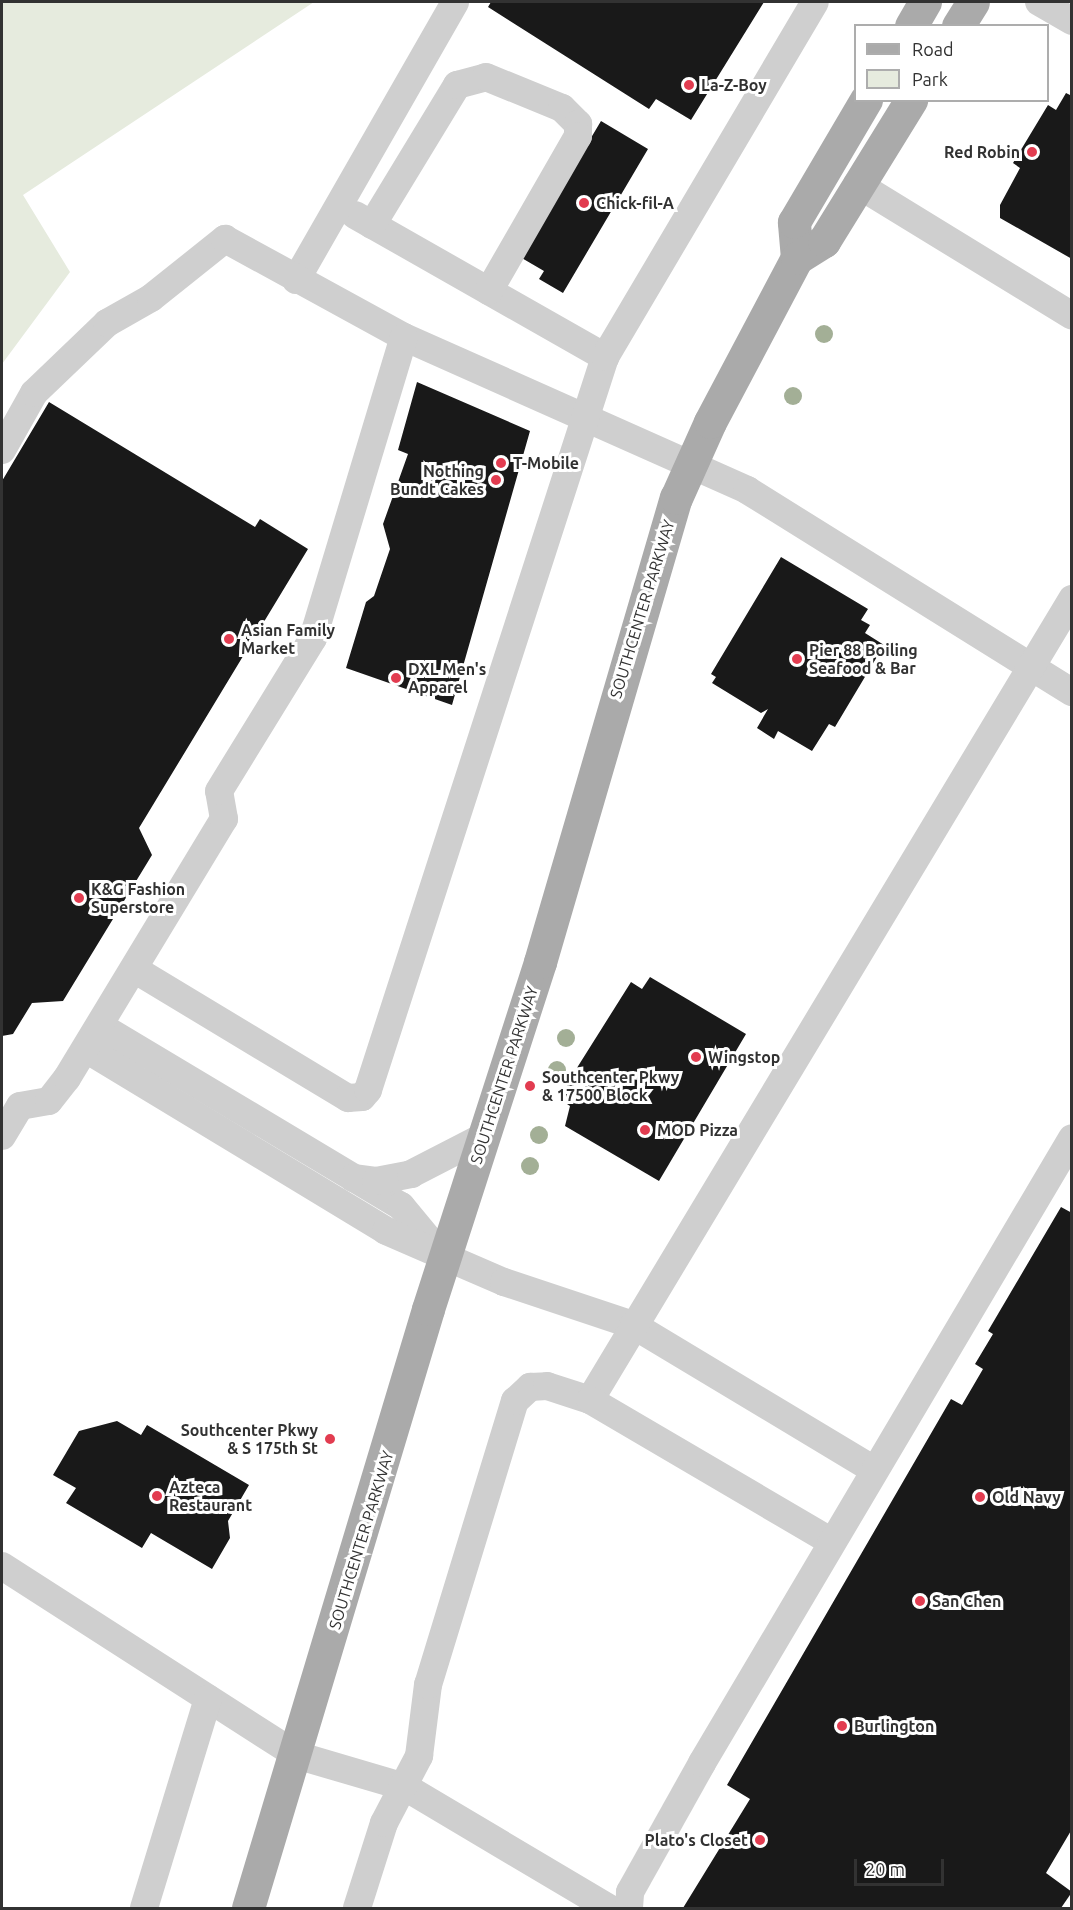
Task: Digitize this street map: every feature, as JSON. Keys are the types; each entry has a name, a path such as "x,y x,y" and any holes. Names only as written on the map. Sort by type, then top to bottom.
{"main road":[{"path":"912,24 925,2"},
{"path":"959,24 973,2"},
{"path":"865,102 794,222 797,258 824,241 910,102"},
{"name":"SOUTHCENTER PARKWAY","path":"248,1908 445,1258 485,1136 628,648 692,462 797,258"}],"street":[{"path":"296,280 455,2"},
{"path":"134,969 348,1098 362,1097 368,1090 605,357 815,2"},
{"path":"1040,2 1071,21"},
{"path":"372,225 457,85 486,77 562,108 578,124 578,136 489,291"},
{"path":"858,184 1071,316"},
{"path":"337,205 605,357"},
{"path":"2,450 34,393 106,323 152,298 225,239 296,280 404,337 586,419 692,462 747,490 1071,692"},
{"path":"2,1136 20,1106 49,1101 93,1037 224,819 219,791 313,638 404,337"},
{"path":"590,1400 1071,599"},
{"path":"93,1037 401,1206 445,1258"},
{"path":"93,1037 386,1231 445,1258 633,1325 873,1469"},
{"path":"352,1178 376,1181 411,1174 485,1136"},
{"path":"629,1908 630,1893 659,1838 830,1541 1071,1138"},
{"path":"357,1908 384,1823 405,1787 419,1756 428,1685 515,1401 530,1388 547,1386 590,1400 830,1541"},
{"path":"2,1566 296,1755 405,1787 609,1908"},
{"path":"144,1908 208,1698"}],"green space":[{"path":"2,2 314,2 23,195 70,272 2,364"}],"building":[{"path":"491,2 764,2 691,120 656,99 649,109 488,7"},
{"path":"1066,93 1072,96 1072,259 1000,218 1000,205 1020,168 1013,163 1048,105 1056,110"},
{"name":"Chick-fil-A","path":"601,121 648,149 563,293 539,279 544,271 520,257"},
{"path":"417,382 530,431 452,705 346,668 366,602 374,596 390,549 383,524 408,454 398,450"},
{"path":"49,402 255,527 260,519 308,549 139,828 152,855 63,1001 32,1003 13,1034 2,1036 2,481"},
{"name":"Pier 88 Boiling Seafood & Bar","path":"781,557 868,609 861,620 870,625 865,633 884,645 835,727 829,724 812,751 778,731 774,739 757,728 768,709 761,713 712,683 716,677 711,674"},
{"path":"650,977 746,1034 659,1181 565,1126 570,1106 558,1098 631,982 642,989"},
{"path":"1061,1207 1072,1213 1072,1829 1046,1873 1072,1892 1061,1908 683,1908 750,1799 727,1785 951,1399 962,1405 983,1369 975,1364 993,1334 988,1331"},
{"name":"Azteca Restaurant","path":"117,1421 141,1435 147,1425 249,1485 228,1521 230,1538 212,1569 151,1533 142,1548 66,1503 76,1488 53,1475 79,1431"}],"place":[{"name":"La-Z-Boy","path":"689,85"},
{"name":"Red Robin","path":"1032,152"},
{"name":"Chick-fil-A","path":"584,203"},
{"name":"T-Mobile","path":"501,463"},
{"name":"Nothing Bundt Cakes","path":"496,480"},
{"name":"Asian Family Market","path":"229,639"},
{"name":"Pier 88 Boiling Seafood & Bar","path":"797,659"},
{"name":"DXL Men's Apparel","path":"396,678"},
{"name":"K&G Fashion Superstore","path":"79,898"},
{"name":"Wingstop","path":"696,1057"},
{"name":"Southcenter Pkwy & 17500 Block","path":"530,1086"},
{"name":"MOD Pizza","path":"645,1130"},
{"name":"Southcenter Pkwy & S 175th St","path":"330,1439"},
{"name":"Azteca Restaurant","path":"157,1496"},
{"name":"Old Navy","path":"980,1497"},
{"name":"San Chen","path":"920,1601"},
{"name":"Burlington","path":"842,1726"},
{"name":"Plato's Closet","path":"760,1840"}]}
